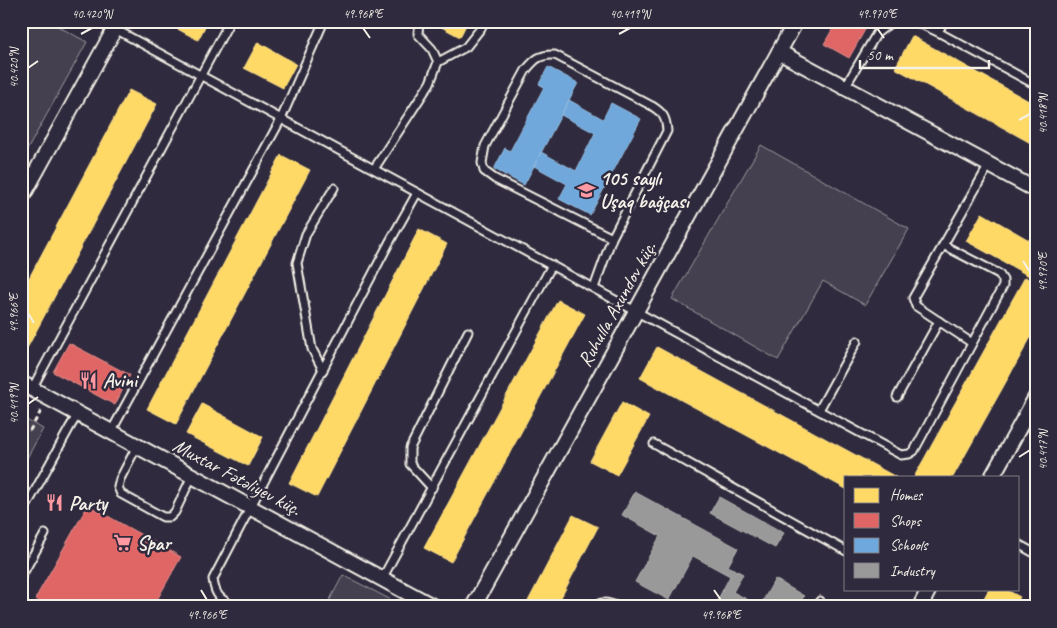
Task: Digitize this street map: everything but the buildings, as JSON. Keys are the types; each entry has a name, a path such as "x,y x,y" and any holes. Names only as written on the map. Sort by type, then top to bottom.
{"street":[{"name":"Ruhulla Axundov küç.","path":"473,607 796,21"},
{"path":"21,199 118,23"},
{"path":"779,52 1036,190"},
{"name":"Muxtar Fətəliyev küç.","path":"27,386 434,607"},
{"path":"993,476 1036,397"},
{"path":"920,607 928,590"}],"lane":[{"path":"27,386 230,21"},
{"path":"111,432 281,119 324,21"},
{"path":"419,21 418,34 432,49 438,62"},
{"path":"374,170 430,83 438,62 466,47 481,28 484,21"},
{"path":"845,87 877,33 890,23 896,21"},
{"path":"914,21 1036,84"},
{"path":"938,32 944,21"},
{"path":"1032,21 1036,23"},
{"path":"118,23 200,76 902,455 909,454 914,450 1003,286 1003,280 999,274 944,246"},
{"path":"594,288 612,238 667,131 666,122 661,112 652,106 555,55 544,54 534,60 526,70 486,146 482,163 484,171 495,179 612,238"},
{"path":"972,343 916,306 913,298 989,165"},
{"path":"322,370 312,349 296,263 306,234 334,188"},
{"path":"235,607 222,600 214,590 213,579 417,192"},
{"path":"382,579 552,266"},
{"path":"897,396 939,321"},
{"path":"432,488 410,464 410,448 468,332"},
{"path":"819,410 856,342"},
{"path":"21,516 78,414"},
{"path":"654,444 844,550"},
{"path":"137,446 120,479 118,487 120,494 163,518 170,517 175,512 192,476"},
{"path":"21,577 45,534"},
{"path":"1020,545 1036,554"},
{"path":"594,607 598,603 610,603 618,607"}],"path":[{"path":"21,426 30,430 42,409"}],"shaded area":[{"path":"21,21 48,21 87,42 21,161"},
{"path":"712,21 761,21 748,27 737,29"},
{"path":"761,145 909,229 865,305 823,281 778,360 672,299"},
{"path":"21,417 43,429 21,469"},
{"path":"343,575 405,607 326,607"}],"place":[{"name":"105 saylı Uşaq bağçası","path":"586,190"},
{"name":"Avini","path":"89,380"},
{"name":"Party","path":"55,503"},
{"name":"Spar","path":"123,543"}]}
